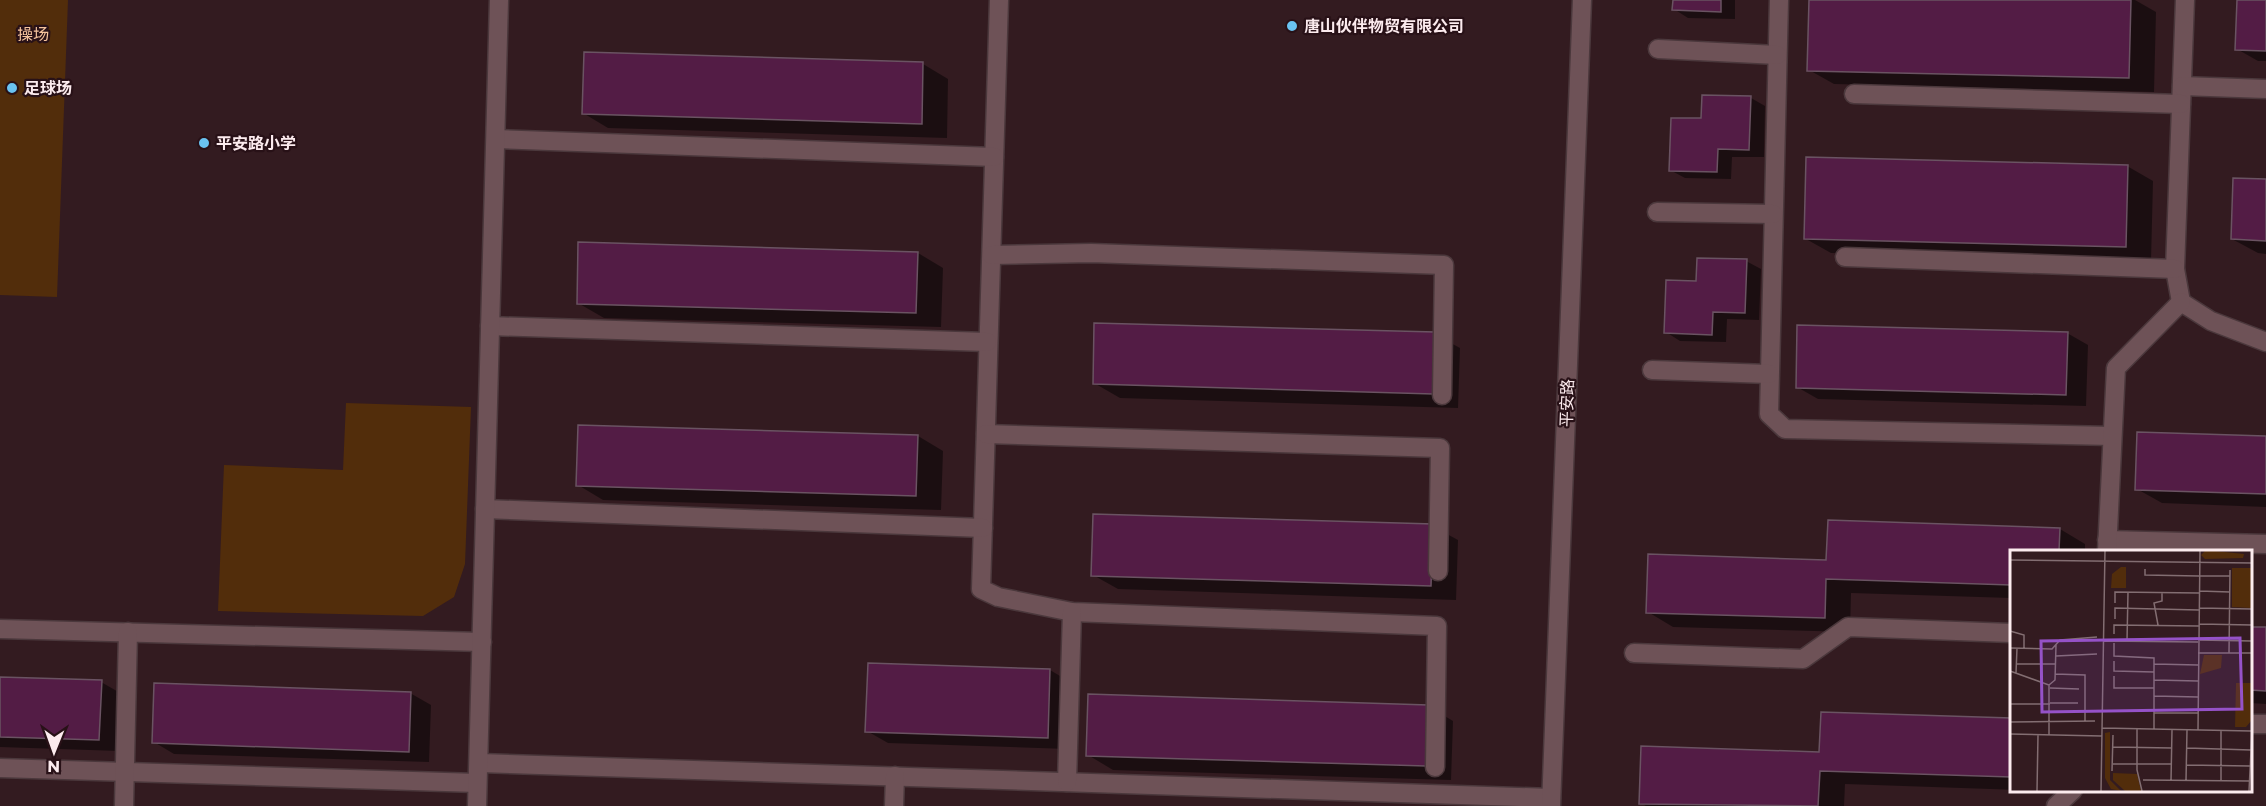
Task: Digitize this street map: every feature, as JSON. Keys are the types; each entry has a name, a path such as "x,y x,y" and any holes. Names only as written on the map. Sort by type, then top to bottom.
{"street":[{"path":"477,806 480,763 499,0"},
{"path":"999,0 981,589 998,597 1072,612 1437,626 1435,767"},
{"name":"平安路","path":"1551,802 1582,0"},
{"path":"1779,0 1769,414 1785,429 2112,436"},
{"path":"2185,0 2175,269 2181,302 2211,321 2266,342"},
{"path":"1658,49 1778,55"},
{"path":"1854,94 2182,95 2266,88"},
{"path":"495,139 994,157"},
{"path":"1657,212 1773,214"},
{"path":"992,255 1090,252 1444,265 1442,395"},
{"path":"1845,257 2175,269"},
{"path":"2181,302 2116,368 2107,545 2266,544"},
{"path":"490,326 987,342"},
{"path":"1652,370 1769,374"},
{"path":"986,434 1440,448 1438,571"},
{"path":"485,509 983,528"},
{"path":"1067,782 1072,612"},
{"path":"1634,653 1803,659 1848,627 2010,633"},
{"path":"0,628 482,642"},
{"path":"124,806 128,632"},
{"path":"480,763 1067,782 1292,798 1551,802"},
{"path":"0,768 477,783"},
{"path":"894,806 895,777"},
{"path":"2056,806 2071,791"}],"green space":[{"name":"操场","path":"0,0 68,0 57,297 0,295"},
{"path":"346,403 471,407 465,564 454,597 423,616 218,611 224,465 343,470"}],"building":[{"path":"1673,0 1721,0 1721,12 1672,10"},
{"path":"1809,0 2131,0 2129,78 1807,71"},
{"path":"2237,0 2266,0 2266,51 2235,50"},
{"path":"584,52 923,62 922,124 582,114"},
{"path":"1702,95 1751,96 1749,150 1718,149 1717,172 1669,171 1671,118 1701,118"},
{"path":"1806,157 2128,165 2126,247 1804,239"},
{"path":"2233,178 2266,179 2266,241 2231,239"},
{"path":"578,242 918,252 916,313 577,304"},
{"path":"1697,258 1747,259 1745,313 1713,312 1712,335 1664,333 1666,280 1696,281"},
{"path":"1094,323 1435,332 1433,394 1093,384"},
{"path":"1797,325 2068,332 2066,395 1796,388"},
{"path":"578,425 918,435 916,496 576,486"},
{"path":"2137,432 2266,436 2266,494 2135,490"},
{"path":"1093,514 1433,524 1431,586 1091,576"},
{"path":"1828,520 2060,528 2059,550 2010,550 2010,585 1826,579 1825,618 1646,613 1648,554 1826,560"},
{"path":"2251,627 2266,627 2266,691 2251,690"},
{"path":"868,663 1050,669 1048,738 865,732"},
{"path":"0,677 102,680 99,740 0,737"},
{"path":"154,683 411,692 409,752 152,743"},
{"path":"1088,694 1428,705 1426,766 1086,756"},
{"path":"1821,712 2010,718 2010,777 1820,771 1818,806 1639,804 1641,746 1819,752"}],"place":[{"name":"唐山伙伴物贸有限公司","path":"1292,26"},
{"name":"足球场","path":"12,88"},
{"name":"平安路小学","path":"204,143"}]}
